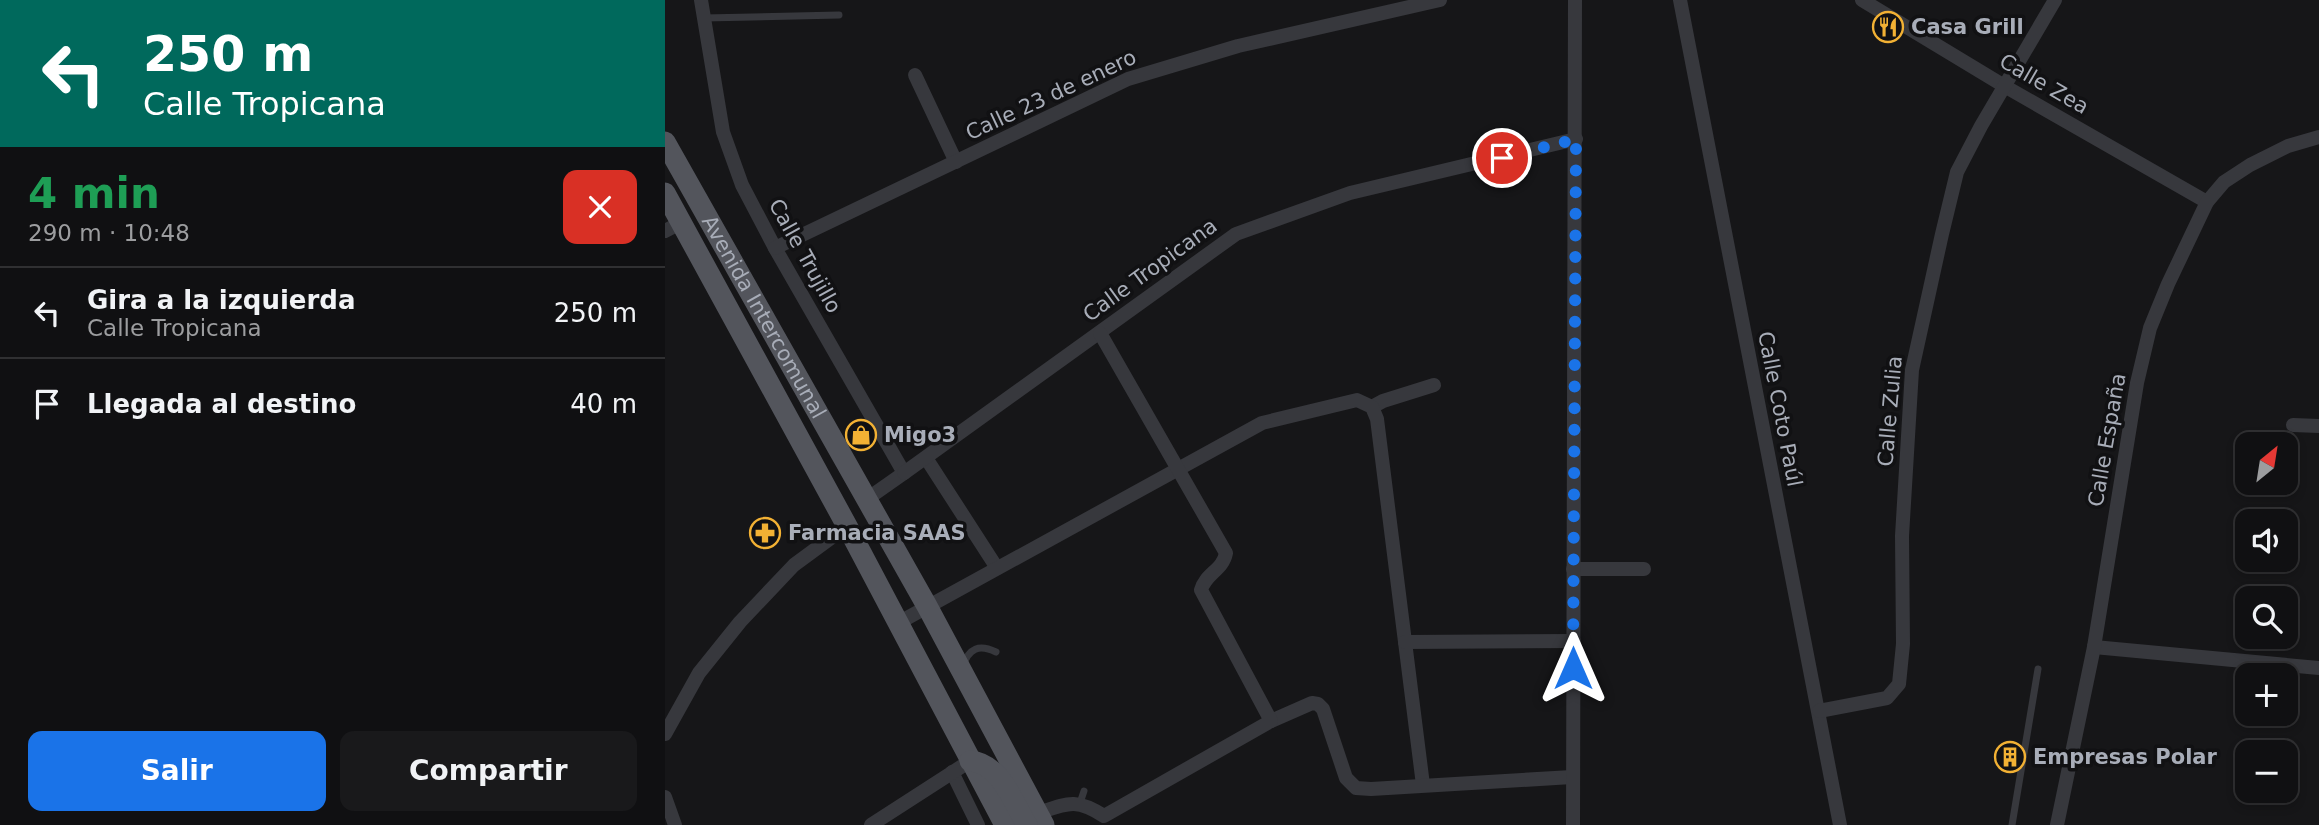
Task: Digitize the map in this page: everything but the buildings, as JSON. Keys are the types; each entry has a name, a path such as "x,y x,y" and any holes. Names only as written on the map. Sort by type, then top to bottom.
{"main road":[{"name":"Avenida Intercomunal","path":"665,142 927,606 1036,821"},
{"name":"Avenida Intercomunal","path":"665,193 673,227 847,526 898,623 961,767 1005,825"},
{"path":"961,767 980,762 995,772 1036,821"}],"street":[{"name":"Calle Trujillo","path":"701,0 723,132 742,185 775,248 904,473"},
{"name":"Calle 23 de enero","path":"775,248 1128,79 1238,46 1440,0"},
{"path":"1573,825 1575,0"},
{"name":"Calle Coto Paúl","path":"1680,0 1840,825"},
{"name":"Calle Zea","path":"1862,0 2207,202"},
{"name":"Calle Zulia","path":"1819,711 1888,698 1899,684 1903,644 1902,536 1912,370 1957,172 2055,0"},
{"path":"915,75 956,162"},
{"name":"Calle España","path":"2057,825 2094,646 2137,383 2150,328 2207,202 2224,182 2288,146 2319,138"},
{"name":"Calle Tropicana","path":"904,473 1236,234 1350,193 1576,139"},
{"path":"1100,333 1226,553 1225,561 1203,582 1201,590 1271,722"},
{"path":"1372,407 1434,385"},
{"path":"898,623 1262,424 1357,400 1372,407 1377,419 1423,785"},
{"path":"2293,425 2319,426"},
{"path":"926,458 997,568"},
{"path":"867,499 904,473"},
{"path":"665,734 699,673 740,622 794,565 847,526"},
{"path":"1573,569 1644,569"},
{"path":"1405,642 1574,641"},
{"path":"2094,646 2319,668"},
{"path":"1036,821 1082,797 1106,821 1271,722 1312,703 1324,709 1346,778 1356,788 1572,776"},
{"path":"871,825 961,767 978,825"},
{"path":"665,797 671,822"}],"lane":[{"path":"704,18 839,15"},
{"path":"961,670 966,658 976,648 982,647 996,652"},
{"path":"2012,825 2038,669"}],"place":[{"name":"Casa Grill","path":"1888,27"},
{"name":"Migo3","path":"861,435"},
{"name":"Farmacia SAAS","path":"765,533"},
{"name":"Empresas Polar","path":"2010,757"}],"route":[{"path":"1502,158 1576,139 1573,668"}]}
